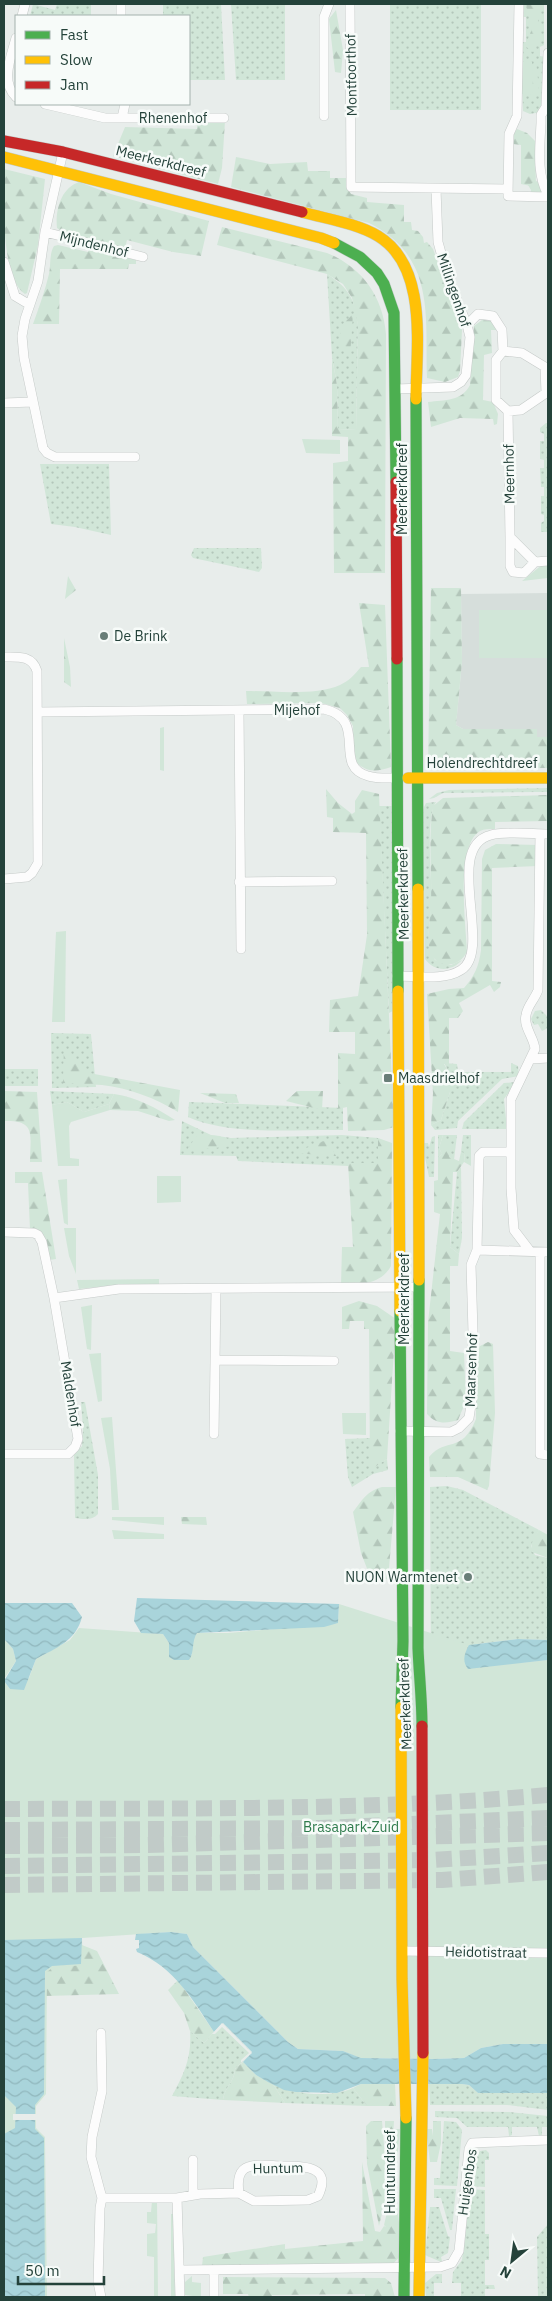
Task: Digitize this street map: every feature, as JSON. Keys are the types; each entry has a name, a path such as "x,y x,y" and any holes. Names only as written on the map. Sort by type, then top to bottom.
{"street":[{"name":"Montfoorthof","path":"324,116 324,17 329,4"},
{"name":"Montfoorthof","path":"350,4 351,187 436,189"},
{"path":"519,4 517,116 508,134 508,196 548,196 541,183 540,173 541,123 542,115 546,108 548,53"},
{"path":"15,42 6,82 10,92 15,96"},
{"name":"Rhenenhof","path":"49,105 105,118 224,118"},
{"name":"Rhenenhof","path":"122,118 125,105"},
{"name":"Meerkerkdreef","path":"4,141 63,152 356,226 382,238 400,257 411,279 416,300 416,778 420,976 418,1648 419,1682 422,1692 423,1951 419,2267"},
{"name":"Mijndenhof","path":"63,152 45,232 40,272 22,336 24,358 44,448 51,456 135,458"},
{"name":"Meerkerkdreef","path":"4,156 321,238 347,248 367,261 379,276 389,293 394,313 399,778 397,976 398,1287 404,2046"},
{"path":"436,189 508,189"},
{"name":"Millingenhof","path":"395,389 453,387 461,382 466,375 470,337 448,278 438,242 436,189"},
{"name":"Mijndenhof","path":"45,232 143,257"},
{"path":"4,262 15,296 30,305"},
{"path":"467,325 478,314 493,316 502,330 503,351 496,360 496,400 508,411 521,410 547,393 547,367 522,353 503,351"},
{"path":"4,403 34,402"},
{"name":"Meernhof","path":"508,411 510,566 513,572 524,573 535,562 548,561"},
{"path":"510,537 535,562"},
{"path":"4,657 24,657 35,665 37,671 38,712 38,864 32,873 26,877 4,879"},
{"name":"Mijehof","path":"38,712 324,709 336,712 343,717 348,726 350,758 354,768 366,776 399,778"},
{"path":"239,710 240,949"},
{"name":"Holendrechtdreef","path":"399,778 548,778"},
{"path":"397,976 440,976 455,973 464,968 468,963 472,944 468,858 478,842 491,835 544,834 538,990 535,999 526,1012 525,1022 535,1043 535,1049 511,1099 510,1152 514,1230 530,1251"},
{"path":"239,882 332,881"},
{"path":"531,1059 548,1058"},
{"name":"Maarsenhof","path":"400,1431 451,1432 459,1428 469,1418 473,1332 471,1264 477,1250 478,1156 483,1152 510,1152"},
{"name":"Maldenhof","path":"4,1232 30,1232 38,1235 42,1242 73,1403 77,1443 68,1454 4,1454"},
{"path":"477,1250 544,1252 540,1454 548,1455"},
{"path":"54,1298 119,1289 419,1287"},
{"path":"214,1434 216,1288"},
{"path":"216,1360 334,1361"},
{"path":"402,1951 423,1951"},
{"name":"Heidotistraat","path":"423,1951 548,1953"},
{"path":"101,2033 102,2091 92,2137 91,2157 102,2198 100,2208 98,2282 101,2297"},
{"name":"Huntumdreef","path":"404,2046 406,2128 404,2297"},
{"name":"Huigenbos","path":"419,2267 440,2267 452,2263 459,2251 469,2149 472,2143 548,2140"},
{"path":"193,2160 193,2195"},
{"name":"Huntum","path":"102,2198 178,2198 193,2195 239,2193 254,2200 308,2200 318,2196 321,2180 316,2171 307,2166 253,2166 243,2170 239,2175 239,2193"},
{"path":"178,2198 181,2270 180,2297"},
{"path":"181,2270 419,2267 420,2297"},
{"path":"214,2270 214,2297"}],"shaded area":[{"path":"548,593 548,737 537,737 536,729 463,729 456,725 462,662 461,594"}],"green space":[{"path":"33,4 55,10 57,4 91,4 91,15 30,15"},
{"path":"163,4 221,4 225,80 190,80 190,15 163,15"},
{"path":"231,4 285,4 285,80 236,80"},
{"path":"390,4 481,4 481,110 390,110"},
{"path":"522,4 544,4 544,45 540,47 540,56 545,57 541,112 530,114 523,111 522,72 532,62 522,62 522,42 526,42 526,17 522,17"},
{"path":"526,4 539,4 539,39 533,52 525,46 532,29"},
{"path":"336,10 343,50 341,73 335,72 329,19"},
{"path":"535,55 539,87 534,101 524,77 534,67"},
{"path":"522,62 532,62 533,95 522,94"},
{"path":"197,121 225,121 222,168 218,184 113,156 125,127 197,129"},
{"path":"517,129 527,133 535,141 536,187 521,184 521,145 513,144 512,136"},
{"path":"236,157 270,164 307,162 308,171 330,171 330,178 346,178 346,186 351,194 367,198 367,202 404,205 404,222 411,222 412,230 418,231 423,237 424,243 427,242 433,249 462,330 458,377 445,382 427,378 427,332 422,290 416,270 406,253 391,237 369,223 231,187"},
{"path":"4,169 45,179 38,245 27,293 25,294 17,285 11,272 7,255 4,217"},
{"path":"537,181 542,189 542,196 530,196 531,190 528,185"},
{"path":"79,182 111,194 209,221 201,256 173,252 127,240 125,248 63,232 57,228 60,200 68,189"},
{"path":"222,227 327,253 351,266 375,296 384,320 386,334 385,573 334,573 333,463 348,461 348,437 332,436 332,357 337,385 338,429 356,430 358,325 352,298 343,284 327,274 217,245"},
{"path":"58,245 88,252 89,249 136,260 136,264 129,264 128,269 60,269 59,324 33,324 50,271 52,249"},
{"path":"327,274 346,289 353,301 357,316 356,430 338,429 337,385 332,357"},
{"path":"353,314 350,356 340,343 341,326"},
{"path":"482,320 492,321 497,330 491,330 492,353 484,355 483,400 493,402 498,414 497,424 494,425 493,419 460,418 431,427 428,402 458,397 470,385 474,326"},
{"path":"548,423 548,532 541,532 541,523 544,521 544,515 541,514 541,496 544,496 544,487 541,487 540,468 544,468 544,460 540,459 540,441 544,441 544,434 540,432 540,428"},
{"path":"302,439 340,440 340,454 306,453"},
{"path":"40,464 109,464 111,535 51,524"},
{"path":"194,548 261,548 262,568 259,572 193,558 191,555"},
{"path":"543,564 548,564 548,578 522,581"},
{"path":"68,576 76,590 65,599"},
{"path":"431,588 461,588 462,662 456,725 463,729 537,729 537,737 548,737 548,768 428,769"},
{"path":"359,603 385,605 391,767 381,770 367,769 354,760 353,726 347,715 340,708 321,703 247,704 246,691 319,691 340,685 354,675 361,667 369,667"},
{"path":"479,610 548,610 548,658 479,658"},
{"path":"64,638 70,667 71,687 64,682"},
{"path":"164,727 164,771 160,770 160,728"},
{"path":"548,788 548,792 443,793 429,799 437,793 449,790"},
{"path":"326,789 338,803 352,814 355,812 355,801 362,790 379,794 394,1127 384,1130 348,1131 347,1107 338,1109 338,1053 355,1054 355,1032 329,1032 330,1000 358,996 367,935 366,833 333,832 333,818 327,817"},
{"path":"548,795 548,821 495,822 495,829 480,831 472,839 467,852 464,887 467,951 460,961 454,963 443,964 437,961 430,951 428,939 431,902 433,806 443,798"},
{"path":"436,802 433,810 430,835 432,902 429,943 435,960 451,965 462,960 453,967 443,969 433,966 425,959 422,819 426,803"},
{"path":"379,806 394,806 394,1010 389,1013"},
{"path":"496,844 538,845 538,866 492,868 492,981 501,982 500,987 494,992 490,985 459,1003 463,1011 458,1018 449,1018 449,1064 444,1064 450,1074 450,1092 441,1120 431,1125 433,1093 427,994 464,988 476,971 481,950 482,859 485,850"},
{"path":"66,931 65,1022 52,1022 56,932"},
{"path":"541,1010 547,1016 548,1028 542,1031 538,1024 534,1025 531,1019 535,1011"},
{"path":"51,1033 91,1034 96,1087 52,1088"},
{"path":"64,1046 89,1073 180,1090 178,1112 160,1102 132,1091 102,1085 63,1083"},
{"path":"444,1063 457,1064 458,1072 511,1072 511,1063 518,1066 519,1076 502,1079 458,1121 457,1128 435,1130 431,1125 441,1120 450,1092 450,1074"},
{"path":"4,1069 38,1069 38,1086 4,1086"},
{"path":"516,1082 504,1099 507,1129 462,1129 464,1122 504,1083"},
{"path":"4,1091 37,1092 42,1162 30,1162 30,1137 27,1126 15,1121 4,1121"},
{"path":"50,1091 114,1094 109,1104 84,1112 67,1102 52,1105"},
{"path":"297,1091 323,1091 322,1110 286,1101"},
{"path":"200,1093 236,1094 239,1103 225,1103"},
{"path":"114,1094 138,1100 175,1120 169,1121 138,1111 110,1110 109,1104"},
{"path":"67,1102 84,1112 109,1104 110,1110 71,1122 69,1126 70,1158 79,1159 79,1166 58,1166 52,1105"},
{"path":"189,1102 343,1108 343,1130 264,1130 223,1127 188,1117"},
{"path":"182,1121 211,1135 231,1138 342,1135 378,1138 378,1163 348,1163 348,1166 238,1161 236,1156 180,1155"},
{"path":"198,1134 220,1136 233,1146 186,1151"},
{"path":"438,1135 443,1135 439,1148 442,1154 438,1158"},
{"path":"443,1135 457,1135 454,1160 449,1157"},
{"path":"443,1135 451,1149 449,1157 459,1161 461,1152 465,1153 464,1162 457,1172 453,1172 450,1247 459,1254 458,1266 450,1266 450,1351 464,1353 466,1401 458,1420 449,1422 434,1420 427,1414 428,1322 440,1214 434,1212 434,1181 438,1180 438,1158 442,1154 439,1148"},
{"path":"463,1135 471,1135 471,1166 464,1162 465,1154 461,1152"},
{"path":"435,1136 434,1177 429,1177 422,1143 428,1143 429,1147 432,1137"},
{"path":"378,1138 392,1143 391,1266 382,1277 376,1280 356,1285 341,1285 342,1247 353,1247 348,1163 378,1163"},
{"path":"327,1140 336,1156 293,1153"},
{"path":"461,1167 462,1238 459,1254 450,1247 457,1172"},
{"path":"15,1172 42,1172 56,1259 49,1260 43,1234 30,1230 28,1183 15,1183"},
{"path":"157,1176 181,1176 181,1202 157,1203"},
{"path":"67,1179 68,1225 64,1223 58,1180"},
{"path":"64,1228 76,1228 76,1274 69,1256"},
{"path":"159,1279 159,1285 115,1285 79,1289 77,1280"},
{"path":"359,1301 377,1306 396,1319 387,1459 370,1470 369,1329 364,1329 364,1321 350,1321 349,1329 342,1329 342,1307"},
{"path":"92,1305 91,1350 87,1349 81,1307"},
{"path":"488,1342 493,1344 495,1413 489,1486 487,1490 458,1477 430,1477 429,1457 442,1447 465,1437 476,1419 476,1348"},
{"path":"101,1353 102,1401 98,1402 89,1354"},
{"path":"81,1402 85,1402 98,1475 98,1514 93,1518 87,1519 75,1518 74,1455 82,1446"},
{"path":"342,1413 366,1413 366,1435 343,1434"},
{"path":"112,1417 119,1510 112,1510 110,1469 101,1418"},
{"path":"370,1438 370,1469 387,1459 388,1470 373,1474 352,1487 348,1477 345,1439"},
{"path":"447,1486 463,1490 539,1530 531,1546 535,1555 548,1558 548,1640 518,1639 477,1644 468,1669 548,1660 431,1675 430,1487"},
{"path":"382,1487 396,1487 388,1580 368,1571 361,1553 353,1512 369,1493"},
{"path":"112,1517 164,1517 164,1525 112,1520"},
{"path":"181,1517 206,1517 207,1525 182,1524"},
{"path":"112,1530 164,1534 164,1539 114,1539"},
{"path":"539,1530 548,1535 548,1558 532,1552 532,1543"},
{"name":"Brasapark-Zuid","path":"339,1604 469,1645 466,1650 520,1663 548,1660 548,2044 503,2044 481,2048 464,2058 433,2059 360,2058 343,2051 298,2049 288,2042 193,1947 187,1934 171,1932 82,1938 83,1965 52,1968 47,1972 46,2094 36,2106 36,2128 45,2137 47,2297 4,2297 4,1681 10,1689 29,1678 36,1659 70,1640 79,1628 163,1634 169,1643 169,1657 192,1655 192,1640 197,1633 228,1633 338,1623"},
{"path":"4,1639 13,1649 16,1661 4,1679"},
{"path":"82,1945 97,1951 119,1994 45,1996 45,1970"},
{"path":"178,1980 214,2032 204,2043 190,2031 184,2013 168,1990"},
{"path":"222,2023 252,2053 235,2069 223,2100 172,2096 186,2065 190,2049 190,2031 204,2043"},
{"path":"243,2062 256,2075 273,2084 285,2103 223,2100 235,2069"},
{"path":"273,2084 292,2091 313,2094 334,2093 353,2088 367,2106 285,2103"},
{"path":"361,2084 395,2084 396,2106 367,2106 353,2088"},
{"path":"429,2084 469,2085 478,2093 548,2093 548,2110 507,2105 430,2105"},
{"path":"435,2111 509,2112 548,2116 548,2127 542,2127 542,2135 539,2136 537,2127 512,2127 512,2135 509,2136 508,2127 467,2127 457,2118 435,2117"},
{"path":"371,2121 382,2121 386,2169 394,2169 394,2190 390,2190 390,2198 394,2199 393,2205 384,2205 379,2226 367,2164 366,2126"},
{"path":"385,2121 394,2121 393,2136 395,2129 400,2129 397,2162 389,2162 385,2142"},
{"path":"433,2121 441,2121 441,2143 437,2162 430,2162 426,2129 432,2129 433,2136"},
{"path":"444,2121 456,2122 462,2130 457,2186 434,2185 434,2178 440,2178"},
{"path":"486,2150 489,2153 489,2160 485,2160 485,2187 470,2186 473,2157 476,2157 480,2151"},
{"path":"362,2162 375,2231 380,2232 384,2226 386,2227 384,2225 388,2208 397,2208 402,2244 401,2255 393,2264 202,2266 203,2257 285,2244 285,2249 363,2241"},
{"path":"434,2189 456,2189 452,2230 450,2230 441,2198 434,2198"},
{"path":"470,2189 485,2190 485,2234 489,2234 489,2260 485,2260 485,2285 494,2285 495,2289 485,2289 485,2297 461,2297 461,2283 452,2283 453,2272 462,2260"},
{"path":"157,2200 158,2297 154,2297 154,2257 147,2256 147,2234 155,2233 156,2224 147,2223 147,2212 151,2212 152,2201"},
{"path":"430,2207 439,2207 448,2236 450,2237 448,2253 441,2257 441,2262 425,2255"},
{"path":"171,2214 173,2214 175,2297 171,2297"},
{"path":"548,2224 548,2297 538,2297 537,2237"},
{"path":"436,2274 442,2274 442,2283 434,2283 434,2297 426,2297 425,2283"},
{"path":"192,2276 192,2282 201,2283 201,2297 185,2295 185,2282"},
{"path":"223,2277 385,2278 391,2283 395,2297 365,2297 365,2294 249,2297 248,2294 223,2294"}],"water":[{"path":"137,1598 339,1604 338,1623 324,1627 197,1633 189,1660 174,1660 169,1657 169,1643 163,1634 141,1633 134,1621"},
{"path":"4,1603 72,1603 82,1617 70,1638 36,1659 24,1690 10,1689 4,1681 16,1661 13,1649 4,1639"},
{"path":"518,1639 548,1640 548,1660 468,1669 466,1666 464,1657 469,1645"},
{"path":"171,1932 187,1934 193,1947 288,2042 298,2049 343,2051 361,2058 433,2059 464,2058 481,2048 503,2044 548,2044 548,2093 478,2093 469,2085 462,2084 361,2084 337,2093 284,2090 256,2075 243,2062 252,2052 223,2023 214,2032 182,1986 172,1975 150,1958 137,1952 139,1940 135,1940 136,1934"},
{"path":"82,1938 81,1964 52,1966 45,1971 44,2094 35,2105 35,2129 44,2138 45,2297 5,2297 4,2134 15,2128 16,2107 4,2095 4,1940"}],"pier":[{"path":"222,2023 252,2053 241,2063 241,2060 249,2053 222,2027 215,2034 212,2034"},
{"path":"13,2114 38,2114 37,2120 13,2120"}],"tunnel":[{"path":"4,1809 344,1806 412,1804 548,1795"},
{"path":"4,1830 320,1828 548,1818"},
{"path":"4,1846 148,1845 548,1833"},
{"path":"4,1866 433,1860 548,1853"},
{"path":"4,1885 442,1880 548,1872"}],"traffic: fast":[{"path":"334,243 360,257 377,273 384,284 394,313 396,482"},
{"path":"416,399 418,889"},
{"path":"397,659 398,991"},
{"path":"419,1280 418,1648 422,1726"},
{"path":"400,1311 403,1641 401,1707"},
{"path":"404,2297 406,2118"}],"traffic: slow":[{"path":"4,157 321,238 334,243"},
{"path":"302,212 351,225 378,236 394,250 405,268 412,288 416,310 416,399"},
{"path":"408,778 548,778"},
{"path":"418,889 419,1280"},
{"path":"398,991 400,1311"},
{"path":"401,1707 402,1979 406,2118"},
{"path":"419,2297 423,2053"}],"traffic: jam":[{"path":"4,141 63,152 302,212"},
{"path":"396,482 397,659"},
{"path":"422,1726 423,2053"}],"place":[{"name":"De Brink","path":"104,636"},
{"name":"Maasdrielhof","path":"388,1078"},
{"name":"NUON Warmtenet","path":"468,1577"}]}
